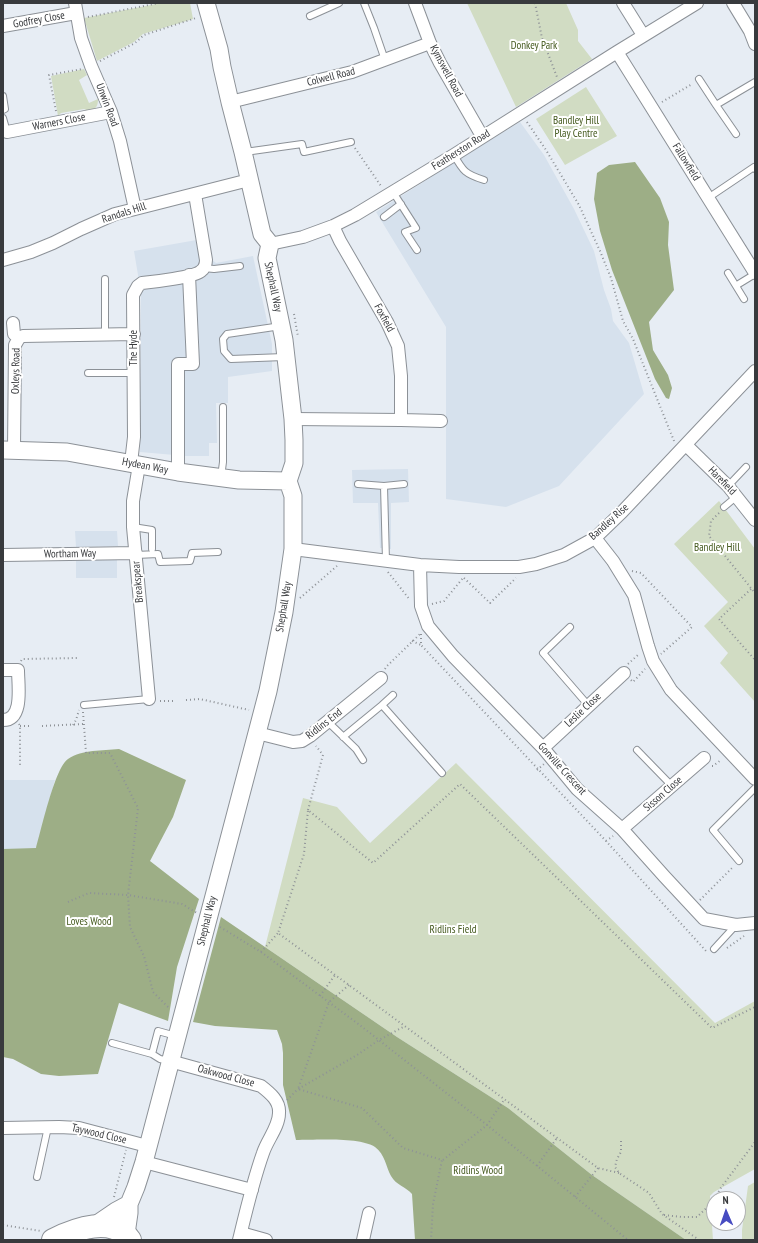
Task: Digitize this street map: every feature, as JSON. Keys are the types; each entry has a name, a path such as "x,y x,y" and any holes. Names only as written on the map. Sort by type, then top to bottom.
{"highway":[{"path":"48,1235 94,1226 110,1227 128,1237"}],"street":[{"path":"206,3 219,49 230,102 262,234 270,244"},
{"name":"Kymswell Road","path":"415,3 430,43 447,76 482,136"},
{"path":"623,3 643,36"},
{"name":"Featherston Road","path":"270,244 303,237 333,226 355,215 697,3"},
{"path":"733,3 752,30 755,44"},
{"name":"Godfrey Close","path":"3,26 76,12"},
{"name":"Unwin Road","path":"76,12 81,38 91,66 112,112 135,209"},
{"name":"Colwell Road","path":"230,102 352,72 430,43"},
{"name":"Fallowfield","path":"616,52 755,274"},
{"name":"Warners Close","path":"7,132 112,112"},
{"name":"Randals Hill","path":"3,260 38,249 101,220 135,209 249,180"},
{"path":"194,194 206,260 204,268"},
{"name":"Foxfield","path":"333,226 340,241 388,322 396,340 399,353 401,420"},
{"name":"Shephall Way","path":"128,1237 129,1204 146,1154 262,713 284,612 293,550 293,496 288,481 294,463 293,419 282,326 267,258 270,244"},
{"name":"The Hyde","path":"135,464 133,295 138,286 142,284 190,275 201,271 204,268"},
{"path":"178,472 178,364 193,364 190,275"},
{"path":"12,323 14,334 19,338"},
{"name":"Oxleys Road","path":"9,449 15,345 19,338 23,336 134,334"},
{"name":"Bandley Rise","path":"293,550 420,565 504,568 519,568 564,555 595,538 622,512 755,371"},
{"path":"293,419 441,421"},
{"name":"Harefield","path":"683,448 728,486 755,520"},
{"name":"Hydean Way","path":"9,449 67,452 178,472 221,478 288,481"},
{"name":"Breakspear","path":"135,464 133,527 149,699"},
{"path":"595,538 617,568 634,595 653,661 671,690 755,779"},
{"name":"Wortham Way","path":"3,555 136,554"},
{"name":"Gonville Crescent","path":"420,565 421,606 424,629 453,656 543,748 577,789 622,829 704,919 752,928"},
{"path":"3,670 18,670 18,704 16,714 12,721"},
{"name":"Leslie Close","path":"543,748 624,673"},
{"name":"Ridlins End","path":"257,732 293,742 302,741 328,722 381,678"},
{"name":"Sisson Close","path":"622,829 704,758"},
{"name":"Oakwood Close","path":"170,1061 262,1086 272,1095 279,1108"},
{"path":"266,1240 240,1237 264,1150 280,1115 279,1108"},
{"name":"Taywood Close","path":"3,1128 79,1128 128,1141 146,1154"},
{"path":"146,1154 252,1190"},
{"path":"94,1226 129,1204"},
{"path":"363,1240 369,1213"}],"lane":[{"path":"310,16 339,3"},
{"path":"364,3 385,60"},
{"path":"699,79 736,134"},
{"path":"716,105 755,82"},
{"path":"3,96 6,109 3,110"},
{"path":"3,118 7,132"},
{"path":"243,152 302,144 304,152 351,142"},
{"path":"454,155 463,170 470,175 484,180"},
{"path":"708,198 755,168"},
{"path":"390,194 401,204 416,228 405,232 417,250"},
{"path":"384,217 401,204"},
{"path":"204,268 240,266"},
{"path":"728,273 744,299"},
{"path":"737,286 755,274"},
{"path":"105,278 105,335"},
{"path":"282,326 227,334 223,339 224,351 231,359 286,357"},
{"path":"88,373 134,373"},
{"path":"221,478 223,462 223,406"},
{"path":"728,486 746,467"},
{"path":"358,484 384,486 404,484"},
{"path":"384,486 386,561"},
{"path":"724,508 736,496"},
{"path":"133,527 152,530 152,548"},
{"path":"136,554 158,554 160,562 183,562 190,561 192,553 218,552"},
{"path":"570,628 543,653 588,705"},
{"path":"343,737 393,695"},
{"path":"84,705 149,699"},
{"path":"382,705 442,772"},
{"path":"328,722 356,749 363,760"},
{"path":"636,750 672,786"},
{"path":"739,861 713,830 755,788"},
{"path":"714,949 736,925"},
{"path":"152,1054 158,1031 179,1028"},
{"path":"112,1043 152,1054 160,1059 170,1061"},
{"path":"37,1177 48,1127"}],"path":[{"path":"76,12 159,3"},
{"path":"535,3 542,38 561,87"},
{"path":"58,122 50,75 86,69 135,43 144,35 196,18"},
{"path":"652,108 699,79"},
{"path":"521,112 580,205 611,278 622,321 633,339 674,441 683,448"},
{"path":"351,142 390,194"},
{"path":"724,508 711,521 709,536 755,593"},
{"path":"284,612 348,556"},
{"path":"463,577 490,603 515,579 536,564"},
{"path":"617,568 641,573 692,627 653,661 633,682 622,670 648,646"},
{"path":"751,589 719,619 755,660"},
{"path":"381,678 387,666 424,629"},
{"path":"421,645 424,629"},
{"path":"412,641 421,645 606,841 707,952"},
{"path":"18,670 22,659 78,658"},
{"path":"149,699 174,701"},
{"path":"186,700 200,699 262,713"},
{"path":"72,725 76,720 78,712 84,708 86,753 110,753 138,808 128,894 130,927 144,956 153,992 179,1028"},
{"path":"20,767 12,721 31,726"},
{"path":"42,726 84,724"},
{"path":"261,952 278,933 304,854 308,810 323,755 310,736"},
{"path":"308,810 373,863 460,784 712,1028 755,1007"},
{"path":"693,907 739,861"},
{"path":"68,902 89,893 128,894 182,904 207,919 261,952 379,1040 487,1125 628,1240"},
{"path":"725,950 752,928"},
{"path":"278,933 598,1168 619,1173 649,1193 662,1214 699,1240"},
{"path":"320,996 335,975"},
{"path":"298,1089 329,1002 349,985"},
{"path":"279,1108 298,1089 405,1026"},
{"path":"298,1089 362,1108 403,1148 442,1160"},
{"path":"431,1240 433,1204 442,1160 487,1125 504,1100"},
{"path":"537,1166 557,1138"},
{"path":"112,1204 128,1141"},
{"path":"619,1173 615,1167 621,1152 621,1141"},
{"path":"719,1191 755,1142"},
{"path":"575,1197 598,1168"},
{"path":"662,1214 682,1217 697,1217 706,1208"},
{"path":"3,1225 48,1235"}],"shaded area":[{"path":"520,122 544,155 574,209 594,251 604,290 611,309 613,321 629,343 644,394 559,486 506,507 446,499 446,327 376,212"},
{"path":"208,238 211,259 216,263 253,256 272,344 272,371 228,377 228,403 216,403 217,443 209,443 209,456 186,456 140,452 141,293 134,251"},
{"path":"408,469 409,502 391,503 391,549 380,548 378,503 353,503 352,470"},
{"path":"75,531 117,531 118,546 76,547"},
{"path":"76,560 117,560 117,578 76,578"},
{"path":"3,780 55,780 36,849 3,849"}],"green space":[{"path":"161,3 190,3 193,19 143,34 134,42 97,61 84,18"},
{"name":"Donkey Park","path":"467,3 566,3 578,30 578,41 592,59 516,107"},
{"path":"84,69 87,75 79,80 89,103 98,99 96,107 91,112 84,109 61,113 58,116 51,76"},
{"name":"Bandley Hill Play Centre","path":"586,87 617,136 565,165 536,119"},
{"path":"635,162 660,198 669,222 668,245 674,290 649,322 653,350 668,375 672,388 669,399 666,398 655,379 612,270 600,231 594,199 597,173 609,165"},
{"name":"Bandley Hill","path":"719,501 755,549 755,702 720,663 728,653 704,626 728,602 674,544"},
{"name":"Loves Wood","path":"119,749 186,780 173,817 150,861 199,899 177,967 168,1021 119,1003 98,1074 59,1076 41,1074 13,1059 3,1057 3,849 36,848 53,786 63,764 68,759 86,752"},
{"name":"Ridlins Field","path":"456,763 715,1023 755,1001 755,1169 716,1191 706,1191 706,1231 712,1231 713,1240 686,1240 592,1175 508,1108 397,1037 265,947 303,798 337,807 370,843"},
{"name":"Ridlins Wood","path":"221,917 397,1037 508,1108 592,1175 686,1240 415,1240 412,1194 393,1179 381,1153 375,1147 348,1140 296,1140 283,1085 283,1053 282,1044 277,1030 215,1026 193,1022"},
{"path":"755,1182 755,1240 742,1240 742,1231 746,1231 746,1201 748,1186"}]}
